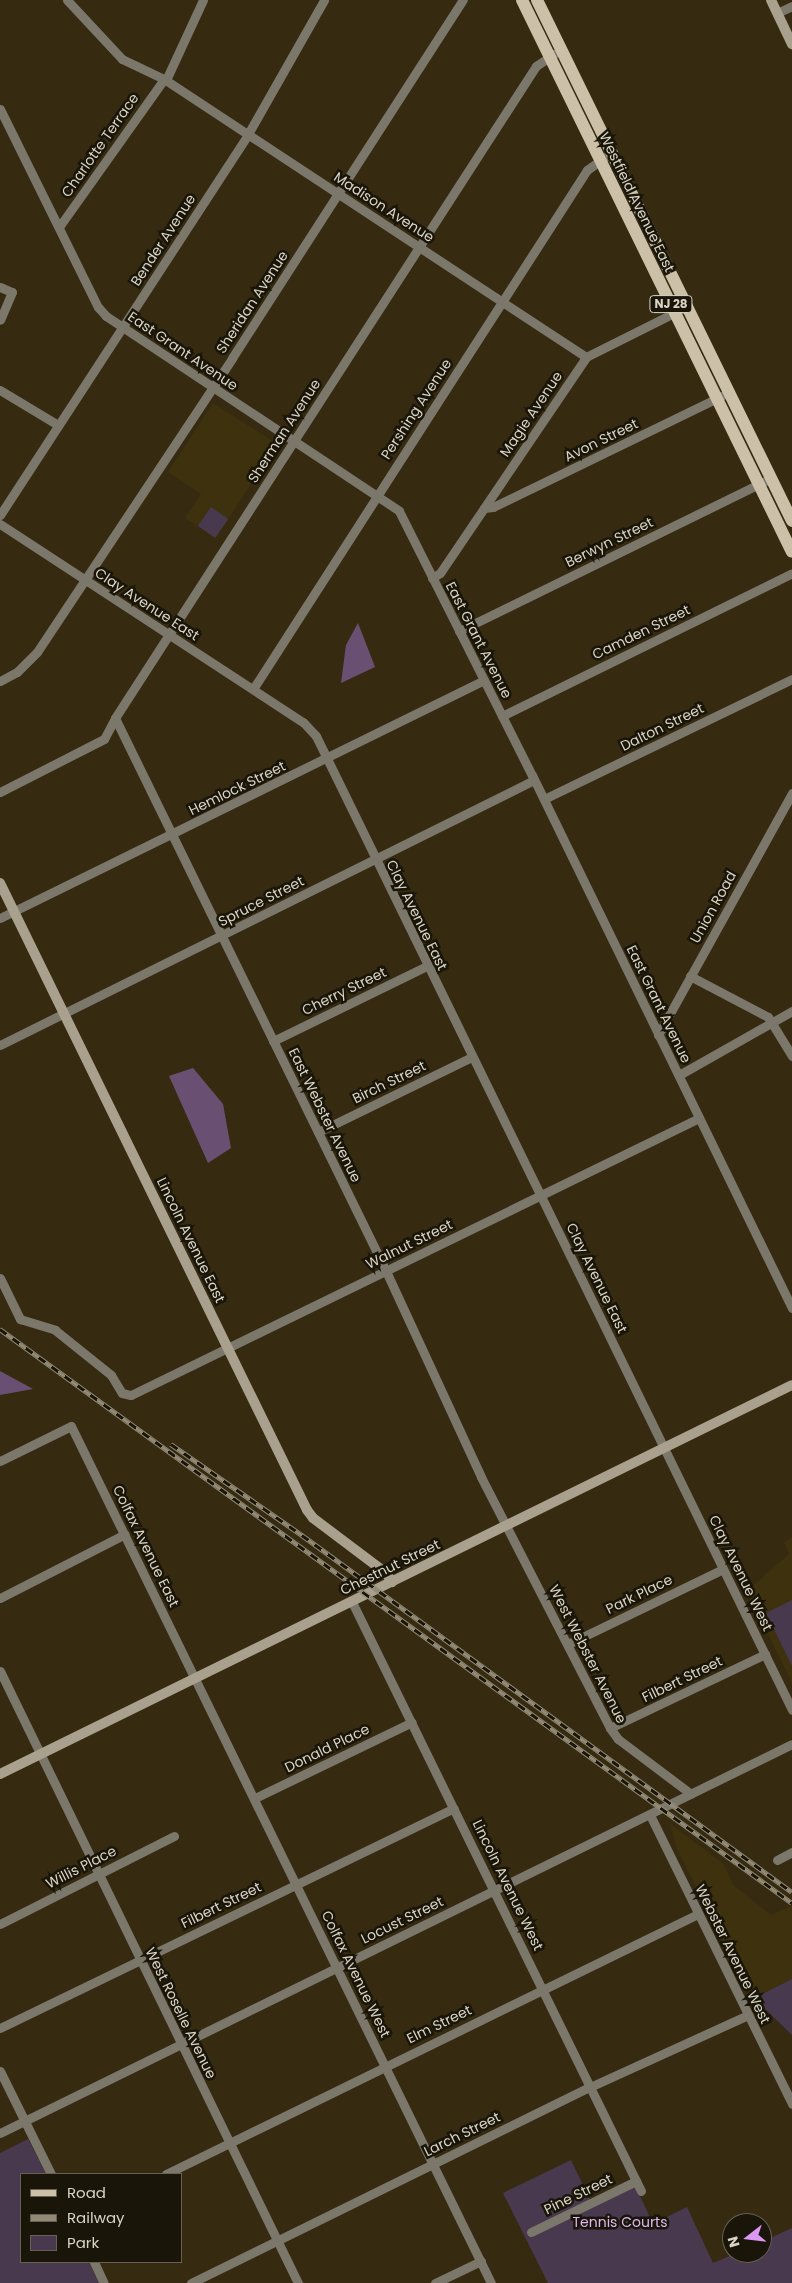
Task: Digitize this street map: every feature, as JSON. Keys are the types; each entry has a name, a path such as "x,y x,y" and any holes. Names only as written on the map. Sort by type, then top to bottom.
{"main road":[{"name":"Westfield Avenue East","path":"522,0 792,552"},
{"name":"Westfield Avenue East","path":"537,0 792,521"},
{"path":"637,236 649,230"}],"street":[{"name":"Madison Avenue","path":"67,0 122,59 165,80 586,356"},
{"name":"Charlotte Terrace","path":"59,227 165,80 203,0"},
{"name":"Bender Avenue","path":"0,516 248,134 324,0"},
{"name":"Sheridan Avenue","path":"0,681 17,672 37,652 213,387 463,0"},
{"path":"771,0 792,44"},
{"path":"777,13 792,6"},
{"name":"Sherman Avenue","path":"0,792 104,739 115,718 536,66 561,50"},
{"name":"East Grant Avenue","path":"0,109 98,307 123,326 399,512 544,799 792,1308"},
{"name":"Pershing Avenue","path":"252,689 587,170 612,154"},
{"path":"0,287 12,292 0,320"},
{"name":"Magie Avenue","path":"432,578 440,573 586,356 687,306"},
{"path":"0,390 58,426"},
{"name":"Avon Street","path":"484,508 493,507 729,393"},
{"name":"Berwyn Street","path":"459,631 771,478"},
{"name":"Clay Avenue East","path":"0,524 310,727 374,860 666,1447"},
{"name":"Camden Street","path":"502,716 792,573"},
{"name":"Dalton Street","path":"544,799 792,679"},
{"name":"Hemlock Street","path":"0,918 327,760 484,680"},
{"name":"East Webster Avenue","path":"115,718 386,1271 481,1477 507,1525"},
{"name":"Spruce Street","path":"0,1045 65,1015 534,780"},
{"name":"Union Road","path":"658,1035 792,792"},
{"name":"Lincoln Avenue East","path":"0,883 307,1510 313,1518 386,1573 392,1582"},
{"name":"Cherry Street","path":"273,1041 427,966"},
{"path":"690,976 764,1015 772,1022 792,1056"},
{"path":"678,1076 792,1011"},
{"name":"Birch Street","path":"318,1132 472,1057"},
{"name":"Walnut Street","path":"0,1278 20,1319 55,1330 111,1375 122,1393 131,1396 699,1118"},
{"name":"Chestnut Street","path":"0,1774 792,1385"},
{"name":"Colfax Avenue East","path":"0,1461 71,1426 196,1678"},
{"name":"Clay Avenue West","path":"666,1447 792,1710"},
{"name":"West Webster Avenue","path":"507,1525 610,1728 618,1739 692,1794"},
{"path":"0,1598 125,1534"},
{"name":"Park Place","path":"568,1644 723,1569"},
{"name":"Lincoln Avenue West","path":"352,1602 544,1989 641,2191"},
{"name":"Filbert Street","path":"610,1728 765,1654"},
{"name":"West Roselle Avenue","path":"0,1671 298,2283"},
{"name":"Colfax Avenue West","path":"196,1678 491,2283"},
{"name":"Donald Place","path":"255,1798 412,1722"},
{"name":"Locust Street","path":"0,2133 792,1744"},
{"name":"Filbert Street","path":"0,2028 454,1808"},
{"name":"Webster Avenue West","path":"650,1815 792,2104"},
{"name":"Willis Place","path":"0,1924 174,1836"},
{"path":"777,1860 792,1852"},
{"name":"Elm Street","path":"168,2173 698,1914"},
{"name":"Larch Street","path":"191,2283 590,2087 748,2016"},
{"path":"0,2071 50,2173"},
{"name":"Pine Street","path":"531,2232 636,2181"},
{"path":"435,2283 481,2261"},
{"path":"94,2263 104,2283"}],"shaded area":[{"path":"213,403 277,444 216,538 185,518 201,494 168,472"},
{"path":"358,623 375,667 341,683 346,645"},
{"path":"193,1068 223,1104 231,1148 208,1163 169,1076"},
{"path":"0,1371 33,1389 0,1395"},
{"path":"792,1537 792,1683 747,1591 789,1554 784,1542"},
{"path":"670,1824 724,1864 733,1885 771,1915 792,1906 792,1979 752,1998 677,1849"}],"green space":[{"path":"211,507 228,519 215,538 198,526"},
{"path":"792,1600 792,1666 766,1613"},
{"path":"792,1979 792,2035 754,1998"},
{"path":"28,2139 45,2173 20,2173 20,2263 89,2263 99,2283 0,2283 0,2153"},
{"name":"Tennis Courts","path":"571,2160 591,2202 633,2181 653,2224 687,2207 713,2263 722,2259 722,2263 772,2263 772,2237 792,2228 792,2283 548,2283 503,2193"}],"railway":[{"path":"0,1329 792,1903"},
{"path":"171,1444 302,1535 792,1892"}]}
